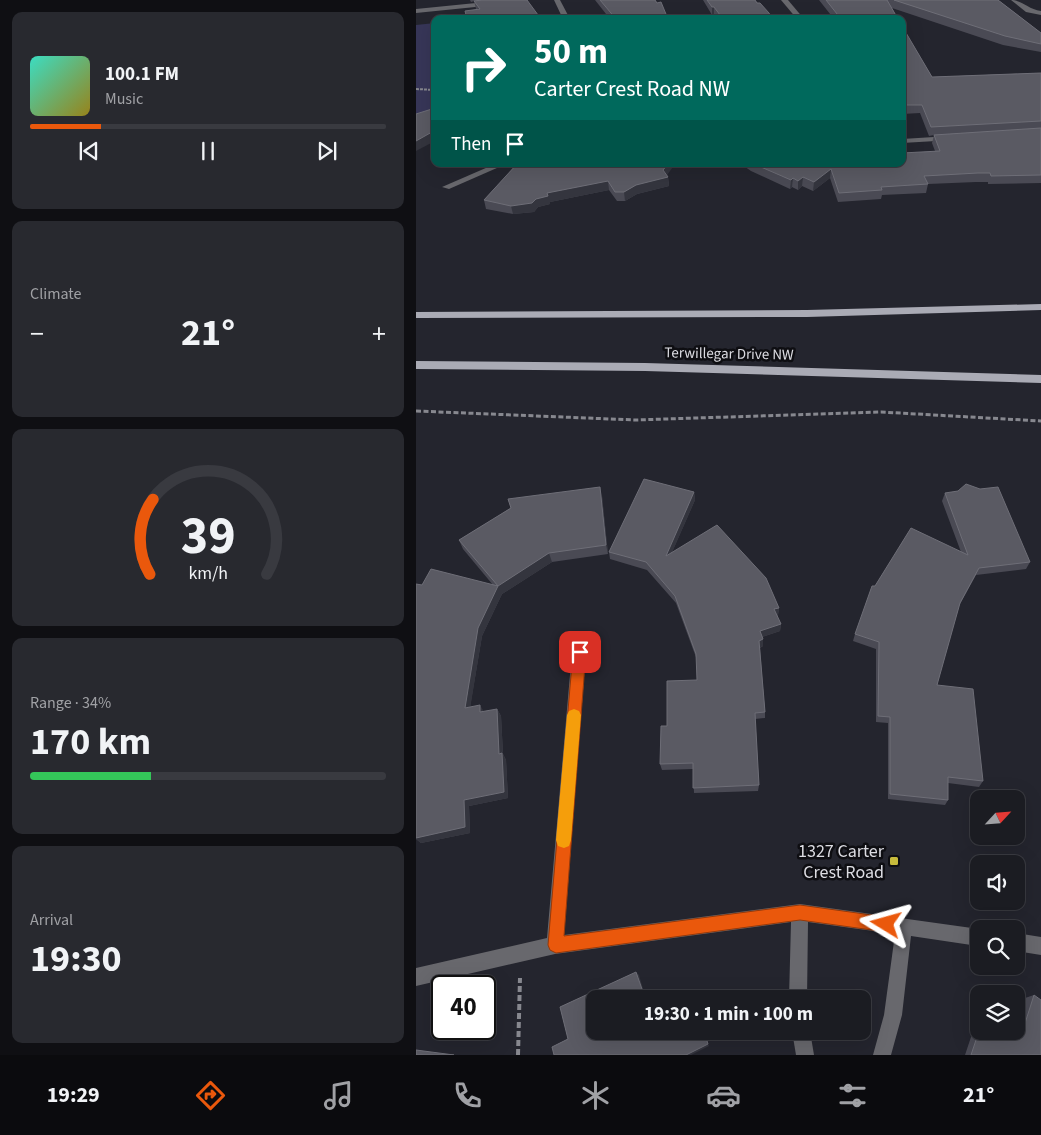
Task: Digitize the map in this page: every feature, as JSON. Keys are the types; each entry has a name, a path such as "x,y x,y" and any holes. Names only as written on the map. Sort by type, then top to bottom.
{"main road":[{"path":"416,315 684,316 925,312 1041,307"},
{"name":"Terwillegar Drive NW","path":"416,366 702,368 1041,379"}],"street":[{"path":"416,11 525,0"},
{"path":"557,0 565,15"},
{"path":"784,0 797,15"},
{"path":"1014,0 1028,11 1041,13"},
{"path":"906,141 962,137"},
{"path":"446,187 495,167"},
{"path":"556,945 580,652"},
{"path":"798,990 800,912"},
{"path":"416,977 556,945 800,912 970,936"},
{"path":"882,1055 893,1015 904,927"},
{"path":"1025,943 1041,946"},
{"path":"802,1040 805,1055"}],"path":[{"path":"416,89 431,90"},
{"path":"416,411 635,420 881,412 1041,421"},
{"path":"518,1055 521,953"}],"shaded area":[{"path":"431,23 431,113 416,119 416,25"}],"building":[{"path":"527,0 538,15 466,15 465,11 480,9 474,1"},
{"path":"600,0 655,0 657,3 661,2 666,15 613,15"},
{"path":"707,0 755,0 770,15 720,15"},
{"path":"826,0 887,0 896,15 838,15"},
{"path":"894,0 998,0 1041,33 1041,44 1005,36"},
{"path":"906,33 932,77 1041,73 1041,121 931,127 922,105 906,105"},
{"path":"431,109 431,133 416,141 416,114"},
{"path":"1041,128 1041,175 991,176 990,173 978,173 924,176 928,184 881,187 882,190 839,193 831,169 814,182 803,177 798,181 793,178 791,180 761,167 906,167 906,153 940,151 934,135"},
{"path":"514,167 666,167 663,170 668,177 636,185 624,192 615,192 608,181 547,193 548,196 536,199 532,203 511,206 484,200"},
{"path":"644,479 694,492 666,556 717,525 766,578 779,608 774,609 781,624 760,631 763,639 759,641 765,712 755,713 759,785 693,788 693,763 660,764 661,726 667,726 667,681 697,680 696,654 675,596 646,562 609,552"},
{"path":"966,484 980,489 998,487 1030,562 979,568 960,603 937,685 973,689 983,781 948,777 948,800 890,794 890,717 878,716 879,642 855,634 872,586 875,586 911,528 968,555 945,493 958,491"},
{"path":"600,487 606,545 549,553 498,586 459,540 511,508 508,499"},
{"path":"431,569 498,586 478,628 465,708 480,705 480,712 497,709 499,754 502,753 504,792 464,800 465,827 416,838 416,584 422,585"},
{"path":"636,972 642,990 597,990"},
{"path":"586,995 586,1040 707,1040 708,1044 686,1055 554,1055 552,1047 568,1039 560,1007"},
{"path":"1034,995 1041,1000 1041,1055 971,1055 976,1040 1025,1040 1025,1023"},
{"path":"416,1050 454,1055 416,1055"}],"slow traffic":[{"path":"564,840 574,715"}],"place":[{"name":"1327 Carter Crest Road","path":"894,861"}],"route":[{"path":"580,652 556,945 800,912 886,924"}]}
